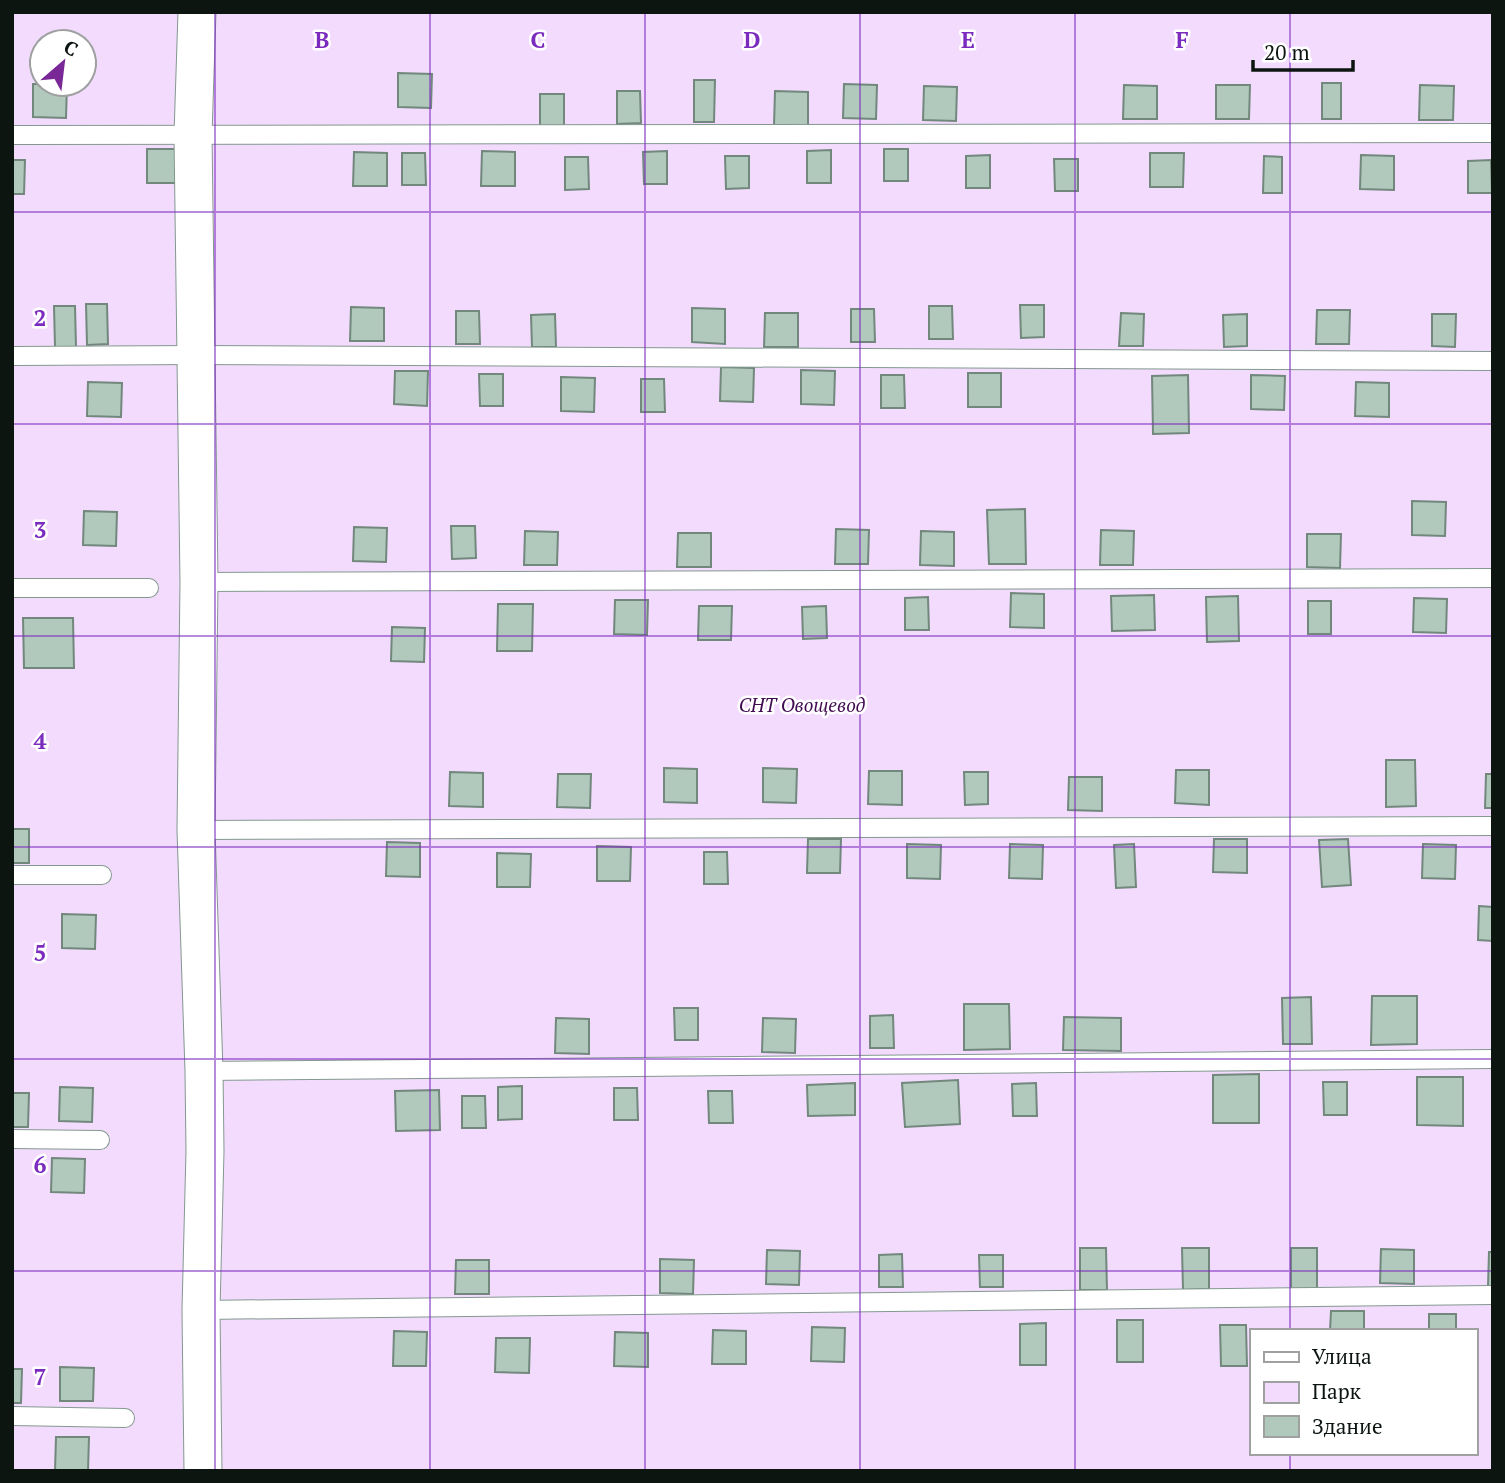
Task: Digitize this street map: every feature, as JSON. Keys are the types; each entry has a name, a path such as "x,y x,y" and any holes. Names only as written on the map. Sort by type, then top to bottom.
{"street":[{"path":"197,12 193,135 199,582 197,830 205,1151 201,1310 203,1471"}],"lane":[{"path":"12,135 1493,134"},
{"path":"12,356 1493,361"},
{"path":"199,582 1493,578"},
{"path":"12,588 149,588"},
{"path":"197,830 1493,826"},
{"path":"12,875 102,875"},
{"path":"204,1072 1493,1059"},
{"path":"12,1139 100,1140"},
{"path":"201,1310 1493,1295"},
{"path":"12,1416 125,1418"}],"green space":[{"name":"СНТ Овощевод","path":"12,12 1493,12 1493,1471 12,1471"}],"building":[{"path":"398,73 432,74 431,108 398,107"},
{"path":"694,80 715,80 714,122 694,122"},
{"path":"1322,83 1341,83 1341,119 1322,119"},
{"path":"844,84 877,85 876,119 843,118"},
{"path":"1124,85 1157,86 1157,119 1123,119"},
{"path":"1216,85 1250,85 1249,119 1216,119"},
{"path":"1420,85 1454,86 1453,120 1419,120"},
{"path":"924,86 957,87 956,121 923,120"},
{"path":"617,91 640,91 641,123 617,124"},
{"path":"775,91 808,92 808,126 774,125"},
{"path":"540,94 564,94 564,126 540,126"},
{"path":"33,98 67,98 66,118 33,117"},
{"path":"147,149 181,149 180,183 147,183"},
{"path":"884,149 908,149 908,181 884,181"},
{"path":"831,150 831,183 807,183 807,151"},
{"path":"482,151 515,152 515,186 481,186"},
{"path":"667,151 667,184 644,184 643,152"},
{"path":"354,152 387,153 387,186 353,186"},
{"path":"402,153 425,153 426,185 402,185"},
{"path":"1150,153 1184,153 1183,187 1150,187"},
{"path":"990,155 990,188 966,188 966,156"},
{"path":"1361,155 1394,156 1394,190 1360,189"},
{"path":"725,156 749,156 749,188 726,189"},
{"path":"1264,156 1282,157 1282,193 1263,193"},
{"path":"565,157 588,157 589,189 565,190"},
{"path":"1054,159 1078,159 1078,191 1055,191"},
{"path":"12,160 25,160 24,194 12,194"},
{"path":"1491,160 1492,193 1468,193 1468,161"},
{"path":"86,304 107,304 108,344 87,345"},
{"path":"1020,305 1044,305 1044,337 1021,338"},
{"path":"54,306 75,306 76,347 55,347"},
{"path":"929,306 952,306 953,339 929,339"},
{"path":"351,307 384,308 384,341 350,341"},
{"path":"692,308 725,309 725,344 692,342"},
{"path":"851,309 874,309 875,342 851,342"},
{"path":"1317,310 1350,310 1349,344 1316,344"},
{"path":"456,311 479,311 480,344 456,344"},
{"path":"765,313 798,313 798,347 764,347"},
{"path":"1121,313 1144,314 1143,346 1119,346"},
{"path":"555,314 556,347 532,347 531,315"},
{"path":"1247,314 1247,346 1224,347 1223,315"},
{"path":"1432,314 1456,314 1455,347 1432,346"},
{"path":"721,367 754,368 753,402 720,401"},
{"path":"801,370 835,371 834,405 801,404"},
{"path":"395,371 428,371 427,406 394,404"},
{"path":"968,373 1001,373 1001,407 968,407"},
{"path":"479,374 503,374 503,406 480,406"},
{"path":"881,375 904,375 905,408 881,408"},
{"path":"1188,375 1189,433 1153,434 1152,376"},
{"path":"1251,375 1285,376 1284,410 1251,409"},
{"path":"561,377 595,378 594,412 561,411"},
{"path":"641,379 664,379 665,412 641,412"},
{"path":"88,382 122,383 121,417 87,416"},
{"path":"1356,382 1389,383 1389,417 1355,416"},
{"path":"1412,501 1446,502 1445,536 1412,535"},
{"path":"1025,509 1026,564 989,564 987,510"},
{"path":"84,511 117,512 116,546 83,545"},
{"path":"451,526 475,526 476,558 452,559"},
{"path":"354,527 387,528 386,562 353,561"},
{"path":"836,529 869,530 868,564 835,564"},
{"path":"1101,530 1134,531 1133,565 1100,565"},
{"path":"525,531 558,532 557,565 524,565"},
{"path":"921,531 954,532 954,566 920,565"},
{"path":"678,533 711,533 711,567 677,567"},
{"path":"1307,534 1341,534 1340,568 1307,567"},
{"path":"1011,593 1044,594 1044,628 1010,627"},
{"path":"1154,595 1155,630 1112,631 1111,596"},
{"path":"1238,596 1239,641 1207,642 1206,597"},
{"path":"928,597 929,630 905,630 905,598"},
{"path":"1414,598 1447,599 1446,633 1413,632"},
{"path":"615,600 648,600 647,635 614,634"},
{"path":"1308,601 1331,601 1331,634 1308,634"},
{"path":"498,604 533,604 532,651 497,651"},
{"path":"699,606 732,606 731,640 698,640"},
{"path":"826,606 827,638 803,639 802,607"},
{"path":"23,618 73,618 74,668 24,668"},
{"path":"392,627 425,628 424,662 391,661"},
{"path":"1386,760 1415,760 1416,806 1386,807"},
{"path":"664,768 697,769 697,803 664,802"},
{"path":"763,768 797,769 796,803 763,802"},
{"path":"1176,770 1209,770 1209,805 1175,803"},
{"path":"869,771 902,771 902,805 868,804"},
{"path":"450,772 483,773 483,807 449,806"},
{"path":"964,772 988,772 988,804 965,805"},
{"path":"558,774 591,774 590,808 557,807"},
{"path":"1486,774 1493,774 1493,808 1485,808"},
{"path":"1069,777 1102,777 1102,811 1068,810"},
{"path":"12,829 29,829 29,863 12,863"},
{"path":"808,839 841,839 840,873 807,873"},
{"path":"1214,839 1247,839 1247,873 1213,872"},
{"path":"1348,839 1351,885 1322,887 1319,840"},
{"path":"387,842 420,843 420,877 386,876"},
{"path":"907,844 941,845 940,879 907,878"},
{"path":"1010,844 1043,845 1042,879 1009,878"},
{"path":"1134,844 1136,887 1116,888 1114,845"},
{"path":"1423,844 1456,845 1455,879 1422,878"},
{"path":"597,846 631,847 630,881 597,881"},
{"path":"704,852 727,852 728,884 704,884"},
{"path":"497,853 531,854 530,887 497,887"},
{"path":"1479,906 1493,907 1493,941 1478,940"},
{"path":"62,914 96,915 95,949 62,948"},
{"path":"1372,996 1417,996 1417,1044 1371,1045"},
{"path":"1311,997 1312,1044 1283,1044 1282,998"},
{"path":"964,1004 1009,1004 1010,1049 964,1050"},
{"path":"674,1008 698,1008 698,1040 675,1040"},
{"path":"893,1015 894,1048 870,1048 870,1016"},
{"path":"1064,1017 1121,1018 1121,1051 1063,1050"},
{"path":"556,1018 589,1019 589,1054 555,1053"},
{"path":"763,1018 796,1019 795,1053 762,1052"},
{"path":"1259,1074 1259,1123 1213,1123 1213,1075"},
{"path":"1417,1077 1463,1077 1463,1126 1417,1125"},
{"path":"958,1080 960,1124 905,1127 902,1083"},
{"path":"1323,1082 1347,1082 1347,1115 1324,1115"},
{"path":"855,1083 855,1115 808,1116 807,1085"},
{"path":"1036,1083 1037,1116 1013,1116 1012,1084"},
{"path":"522,1086 522,1119 498,1120 498,1087"},
{"path":"60,1087 93,1088 92,1122 59,1121"},
{"path":"614,1088 637,1088 638,1120 614,1120"},
{"path":"439,1090 440,1130 396,1131 395,1091"},
{"path":"708,1091 732,1091 733,1123 709,1123"},
{"path":"12,1093 29,1093 28,1127 12,1127"},
{"path":"462,1096 485,1096 486,1128 462,1128"},
{"path":"52,1158 85,1159 84,1193 51,1192"},
{"path":"1080,1248 1106,1248 1107,1290 1080,1290"},
{"path":"1182,1248 1209,1248 1209,1289 1183,1290"},
{"path":"1291,1248 1317,1248 1317,1290 1291,1290"},
{"path":"1381,1249 1414,1250 1414,1284 1380,1283"},
{"path":"767,1250 800,1251 799,1285 766,1284"},
{"path":"1489,1252 1493,1252 1493,1286 1488,1286"},
{"path":"902,1254 903,1287 879,1287 879,1255"},
{"path":"979,1255 1003,1255 1003,1287 980,1287"},
{"path":"660,1259 694,1260 693,1294 660,1293"},
{"path":"456,1260 489,1260 489,1294 455,1294"},
{"path":"1331,1311 1364,1311 1364,1329 1330,1329"},
{"path":"1429,1314 1456,1314 1456,1329 1429,1329"},
{"path":"1117,1320 1143,1320 1143,1362 1117,1362"},
{"path":"1046,1323 1046,1365 1020,1365 1020,1324"},
{"path":"1220,1325 1246,1325 1247,1366 1221,1366"},
{"path":"812,1327 845,1328 844,1362 811,1361"},
{"path":"713,1330 746,1331 746,1364 712,1364"},
{"path":"394,1331 427,1332 426,1366 393,1366"},
{"path":"615,1332 648,1333 648,1367 614,1366"},
{"path":"496,1338 530,1338 529,1373 495,1372"},
{"path":"60,1367 94,1368 93,1401 60,1401"},
{"path":"12,1369 22,1369 21,1403 12,1403"},
{"path":"56,1437 89,1437 88,1471 55,1471"}]}
